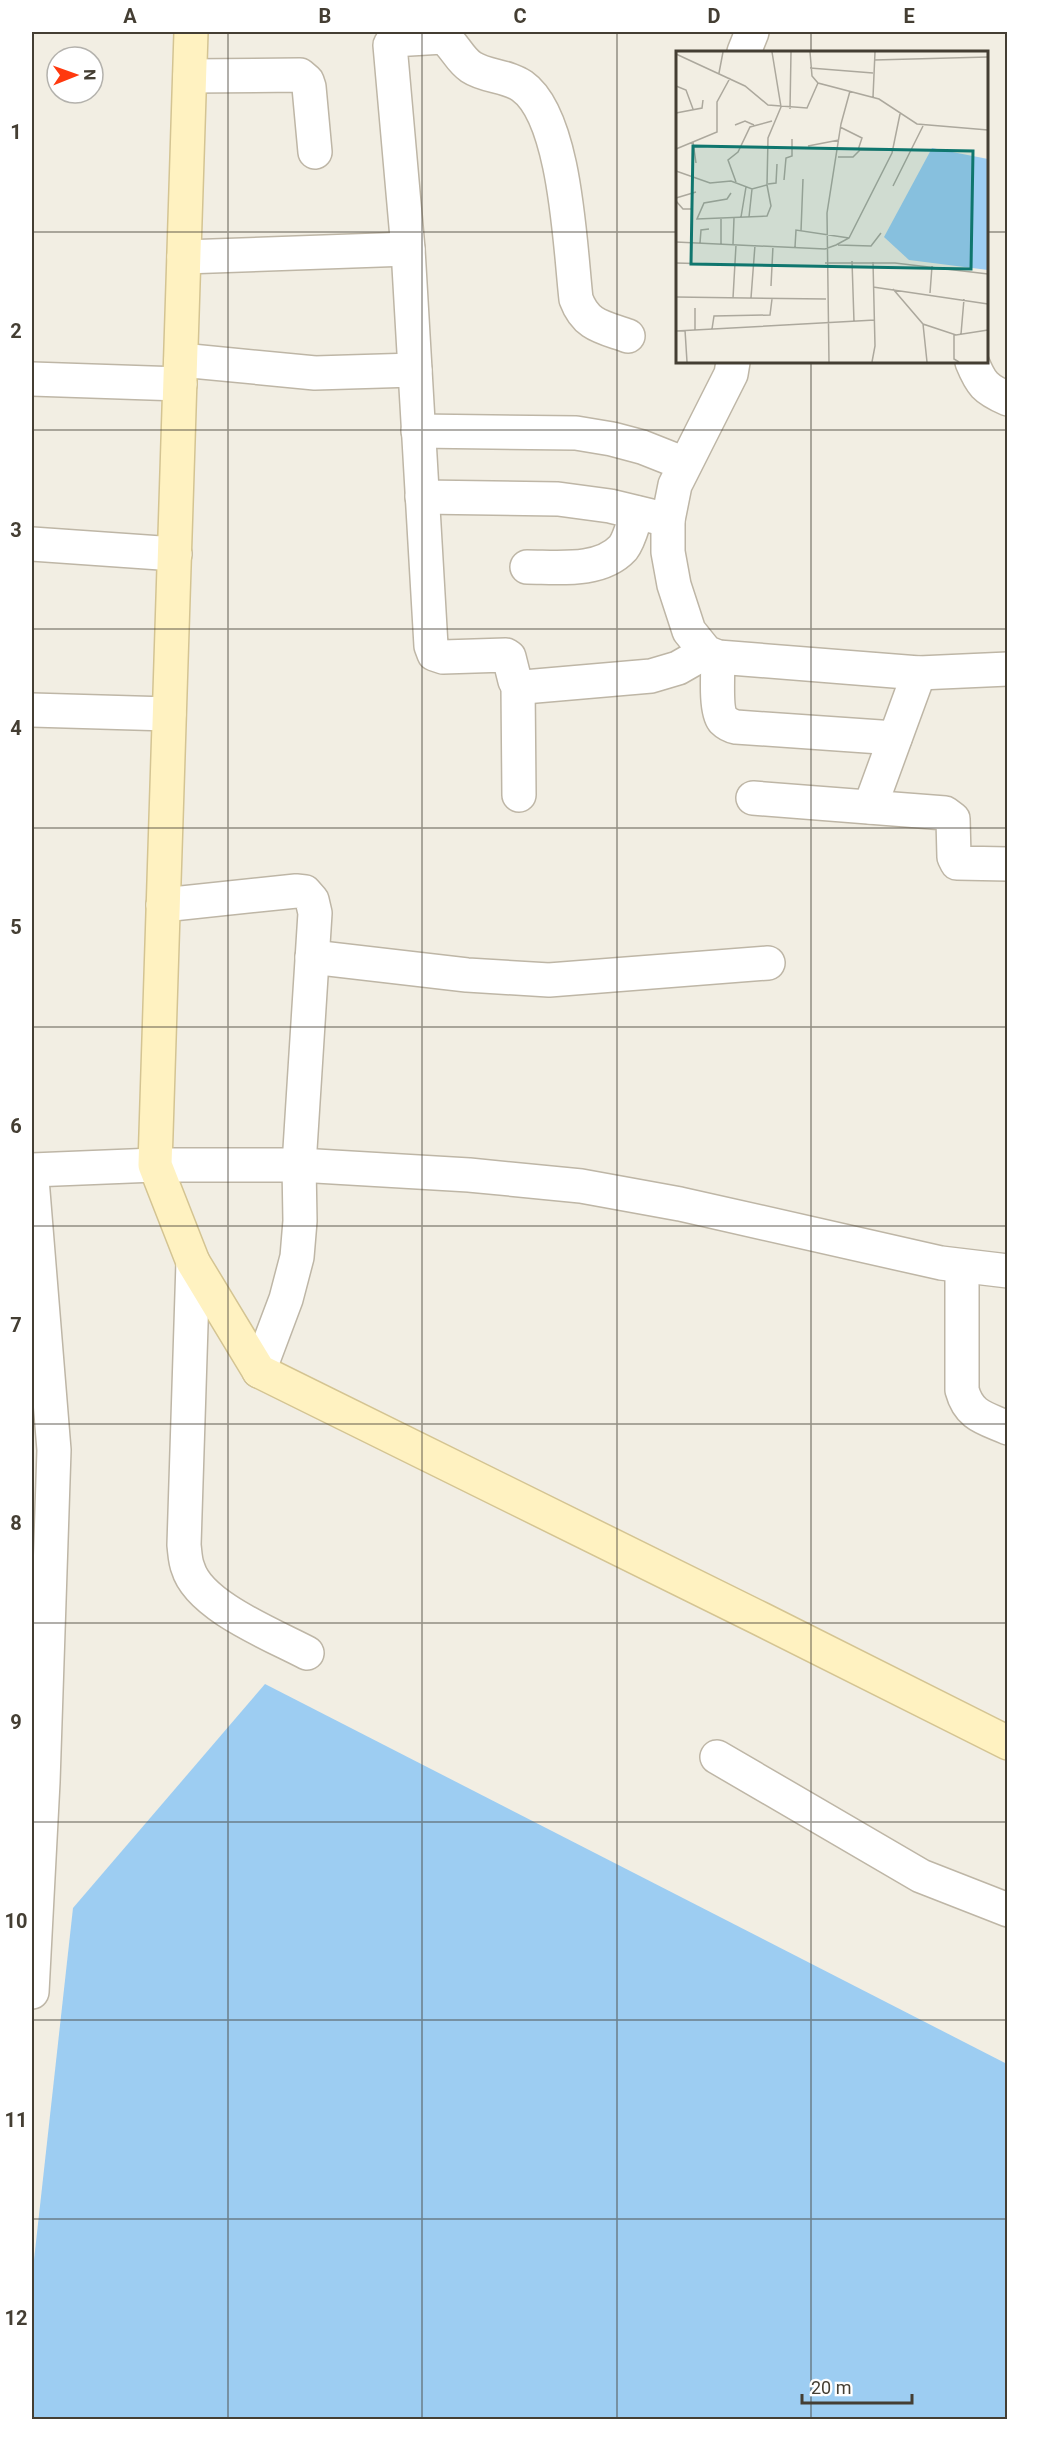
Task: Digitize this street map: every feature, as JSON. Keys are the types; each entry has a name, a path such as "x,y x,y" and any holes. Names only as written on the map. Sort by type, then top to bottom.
{"street":[{"path":"192,32 155,1165 193,1262 259,1371 1008,1743"},
{"path":"744,51 752,32"},
{"path":"519,795 518,685 509,657 506,655 443,657 434,654 431,646 408,249 390,45 393,40 436,36 447,39 470,67 510,79 523,87 539,104 548,125 561,174 576,299 581,313 596,325 628,336"},
{"path":"190,76 300,75 304,77 309,87 315,152"},
{"path":"184,257 408,249"},
{"path":"972,363 979,380 987,389 1008,399"},
{"path":"527,567 586,566 597,564 621,550 652,517 675,485 740,366"},
{"path":"32,379 180,372 315,373 415,370"},
{"path":"418,430 576,433 642,447 685,464"},
{"path":"422,497 558,499 610,506 652,517"},
{"path":"652,517 668,552 674,585 689,631 712,654 722,719 736,728 896,738"},
{"path":"32,544 175,554"},
{"path":"518,685 524,687 651,676 712,654 919,673 1008,669"},
{"path":"870,807 919,673"},
{"path":"32,710 169,714"},
{"path":"753,798 949,814 953,819 954,857 957,863 1008,864"},
{"path":"164,905 296,891 305,892 312,900 315,913 299,1165 300,1221 297,1257 286,1299 259,1371"},
{"path":"312,957 466,975 549,980 768,963"},
{"path":"32,1170 155,1165 299,1165 469,1175 581,1186 680,1204 962,1267 1008,1271"},
{"path":"32,1179 41,1406 54,1450 41,1588 43,1782 32,1992"},
{"path":"193,1262 184,1545 188,1569 202,1592 219,1606 307,1653"},
{"path":"962,1267 962,1390 965,1401 974,1413 1008,1428"},
{"path":"717,1756 921,1876 1008,1910"}],"water":[{"path":"265,1684 1007,2064 1007,2419 32,2419 32,2278 73,1908"}]}
